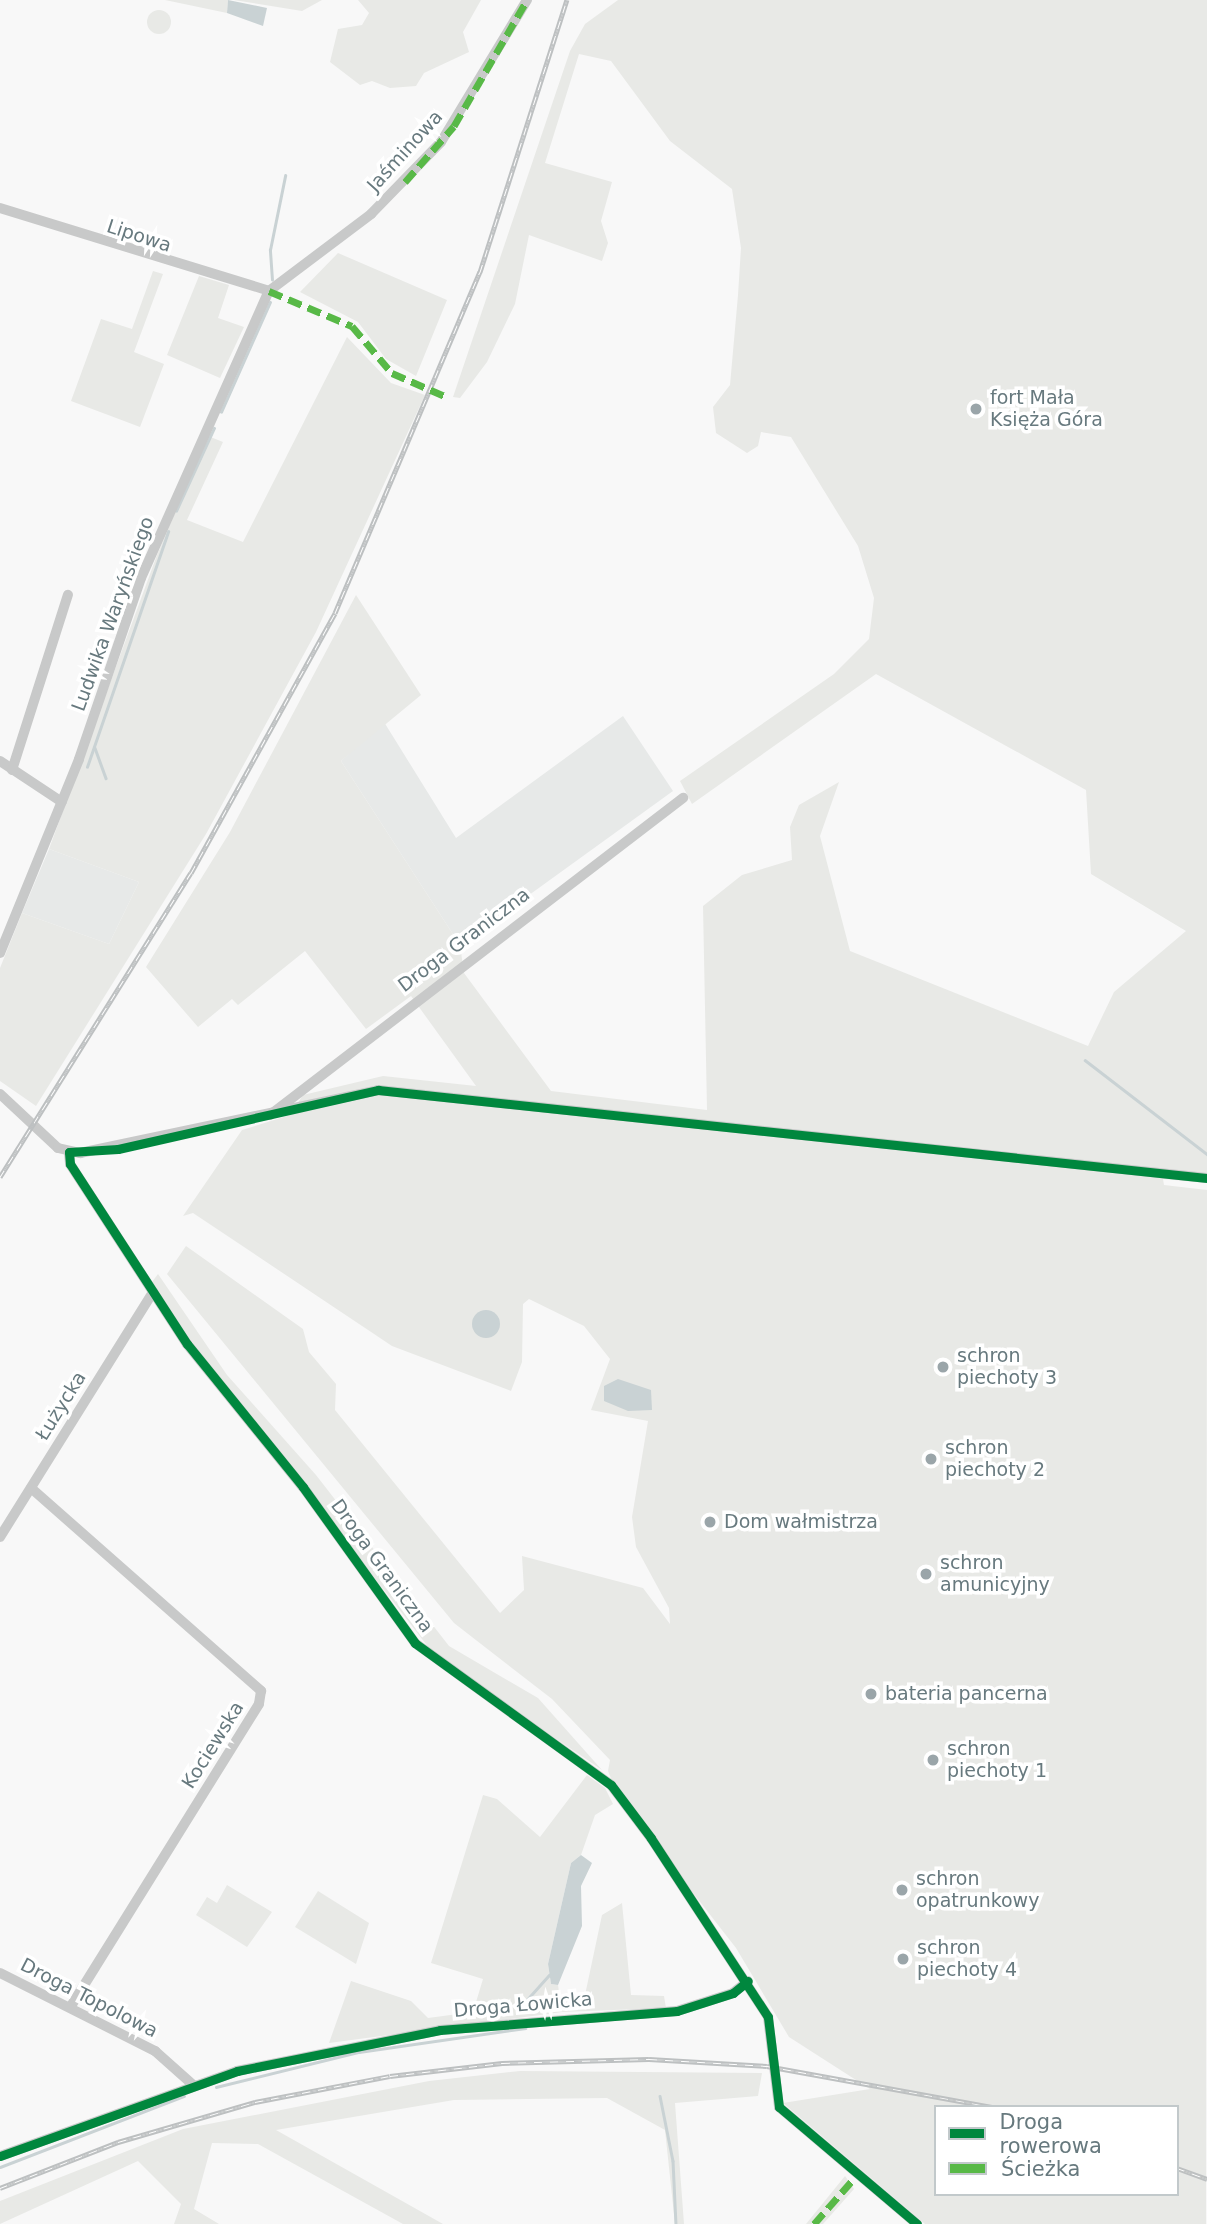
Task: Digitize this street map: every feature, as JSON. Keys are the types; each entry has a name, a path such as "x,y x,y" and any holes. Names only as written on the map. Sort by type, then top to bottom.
{"street":[{"name":"Jaśminowa","path":"269,291 371,214 442,142 527,0"},
{"name":"Lipowa","path":"0,208 269,291"},
{"name":"Ludwika Waryńskiego","path":"0,953 62,802 146,567 269,291"},
{"path":"12,770 68,595"},
{"path":"0,761 62,802"},
{"name":"Droga Graniczna","path":"270,1115 683,798"},
{"path":"69,1152 118,1149 378,1090 416,1091 1207,1178"},
{"name":"Droga Graniczna","path":"0,1094 69,1152 70,1164 153,1292 415,1643 611,1785 748,1981"},
{"name":"Łużycka","path":"0,1537 153,1292"},
{"name":"Kociewska","path":"31,1488 261,1691 257,1707 71,2007"},
{"name":"Droga Topolowa","path":"0,1973 155,2051 192,2084"},
{"path":"748,1981 774,2043 779,2107 917,2224"},
{"name":"Droga Łowicka","path":"0,2156 192,2084 440,2030 677,2011 733,1993 748,1981"}],"shaded area":[{"path":"165,0 228,0 227,13"},
{"path":"228,0 267,8 263,26 227,13"},
{"path":"234,0 322,0 302,11"},
{"path":"358,0 481,0 463,32 469,52 424,73 416,86 390,88 372,81 360,85 330,62 338,29 362,25 369,13"},
{"path":"618,0 1207,0 1207,1183 1163,1179 1164,1185 1207,1190 1206,2224 925,2224 783,2103 870,2089 789,2037 736,1948 619,1798 608,1771 610,1760 552,1699 454,1623 167,1274 186,1246 303,1329 309,1352 336,1384 335,1410 500,1613 524,1590 522,1556 643,1588 670,1624 669,1608 636,1547 632,1517 648,1421 591,1410 610,1359 584,1326 529,1299 523,1304 522,1362 511,1391 392,1346 193,1213 183,1216 242,1130 290,1115 303,1095 383,1076 476,1086 411,996 366,1029 305,951 238,1005 232,999 198,1027 146,967 230,832 356,595 421,695 341,761 460,945 464,973 551,1091 707,1110 703,906 742,875 792,860 790,827 799,805 839,782 820,836 850,951 1088,1046 1114,992 1186,931 1091,874 1086,790 876,674 692,804 680,781 834,674 869,639 874,598 858,546 791,437 761,432 758,446 747,453 716,433 713,407 730,385 738,295 741,248 732,189 670,141 611,61 579,54 545,163 612,182 601,221 608,243 602,261 529,235 515,304 487,362 460,398 453,397 570,51 585,24"},
{"path":"159,10 168,13 171,22 168,31 159,34 150,31 147,22 150,13"},
{"path":"338,253 447,300 416,376 386,359 358,322 300,292"},
{"path":"153,271 163,274 134,352 164,364 140,427 71,401 101,319 132,329"},
{"path":"199,276 229,285 218,318 244,327 220,378 167,355"},
{"path":"347,337 391,383 425,395 316,632 206,834 36,1106 0,1081 0,968 22,913 109,944 139,882 49,849 157,555 208,436 223,442 187,520 243,542"},
{"path":"623,716 673,791 460,945 341,761 384,722 456,838"},
{"path":"49,849 139,882 109,944 22,913"},
{"path":"158,1274 227,1375 316,1475 449,1646 538,1698 602,1770 436,1657 190,1340 152,1282"},
{"path":"486,1310 496,1314 500,1324 496,1334 486,1338 476,1334 472,1324 476,1314"},
{"path":"618,1379 651,1390 652,1410 628,1411 604,1401 604,1386"},
{"path":"587,1775 605,1788 613,1804 595,1815 581,1855 571,1863 548,1964 551,1984 558,1985 560,1999 585,1995 602,1915 622,1903 631,1995 664,1996 666,2008 562,2012 329,2043 351,1981 411,2001 428,2018 473,2012 483,1979 431,1963 483,1795 497,1799 540,1837"},
{"path":"581,1855 592,1863 581,1886 582,1926 558,1985 551,1984 548,1964 571,1863"},
{"path":"227,1885 272,1912 247,1947 196,1915 207,1897 217,1903"},
{"path":"318,1891 369,1923 356,1964 295,1927"},
{"path":"520,2071 762,2073 758,2096 675,2103 684,2224 675,2224 665,2130 607,2098 454,2100 276,2130 443,2224 403,2224 258,2144 212,2143 194,2209 219,2224 174,2224 181,2204 138,2161 0,2224 0,2201 183,2129 429,2081"},
{"path":"845,2176 854,2189 823,2224 806,2224"}],"waterway":[{"path":"272,280 270,250 285,176"},
{"path":"221,412 270,302"},
{"path":"176,511 214,428"},
{"path":"87,767 168,532"},
{"path":"95,748 106,778"},
{"path":"1085,1060 1207,1154"},
{"path":"524,2012 523,2004 549,1975"},
{"path":"216,2087 359,2052 525,2028"},
{"path":"0,2167 184,2096"},
{"path":"660,2096 673,2161 676,2224"}],"railway":[{"path":"0,1177 191,873 335,613 480,272 567,0"},
{"path":"0,2188 118,2142 255,2102 390,2076 502,2063 649,2059 767,2066 982,2105"},
{"path":"1179,2169 1207,2179"}],"marked path":[{"path":"405,182 454,126 527,0"},
{"path":"269,291 352,326 392,373 447,397"},
{"path":"814,2224 857,2175"}],"cycle path":[{"path":"917,2224 779,2107 768,2017 651,1838 611,1785 415,1643 303,1487 187,1344 70,1164 69,1152 118,1149 378,1090 1207,1178"},
{"path":"0,2156 237,2071 440,2030 677,2011 733,1993 748,1981"}],"place":[{"name":"fort Mała Księża Góra","path":"976,409"},
{"name":"schron piechoty 3","path":"943,1367"},
{"name":"schron piechoty 2","path":"931,1459"},
{"name":"Dom wałmistrza","path":"710,1522"},
{"name":"schron amunicyjny","path":"926,1574"},
{"name":"bateria pancerna","path":"871,1694"},
{"name":"schron piechoty 1","path":"933,1760"},
{"name":"schron opatrunkowy","path":"902,1890"},
{"name":"schron piechoty 4","path":"903,1959"}]}
